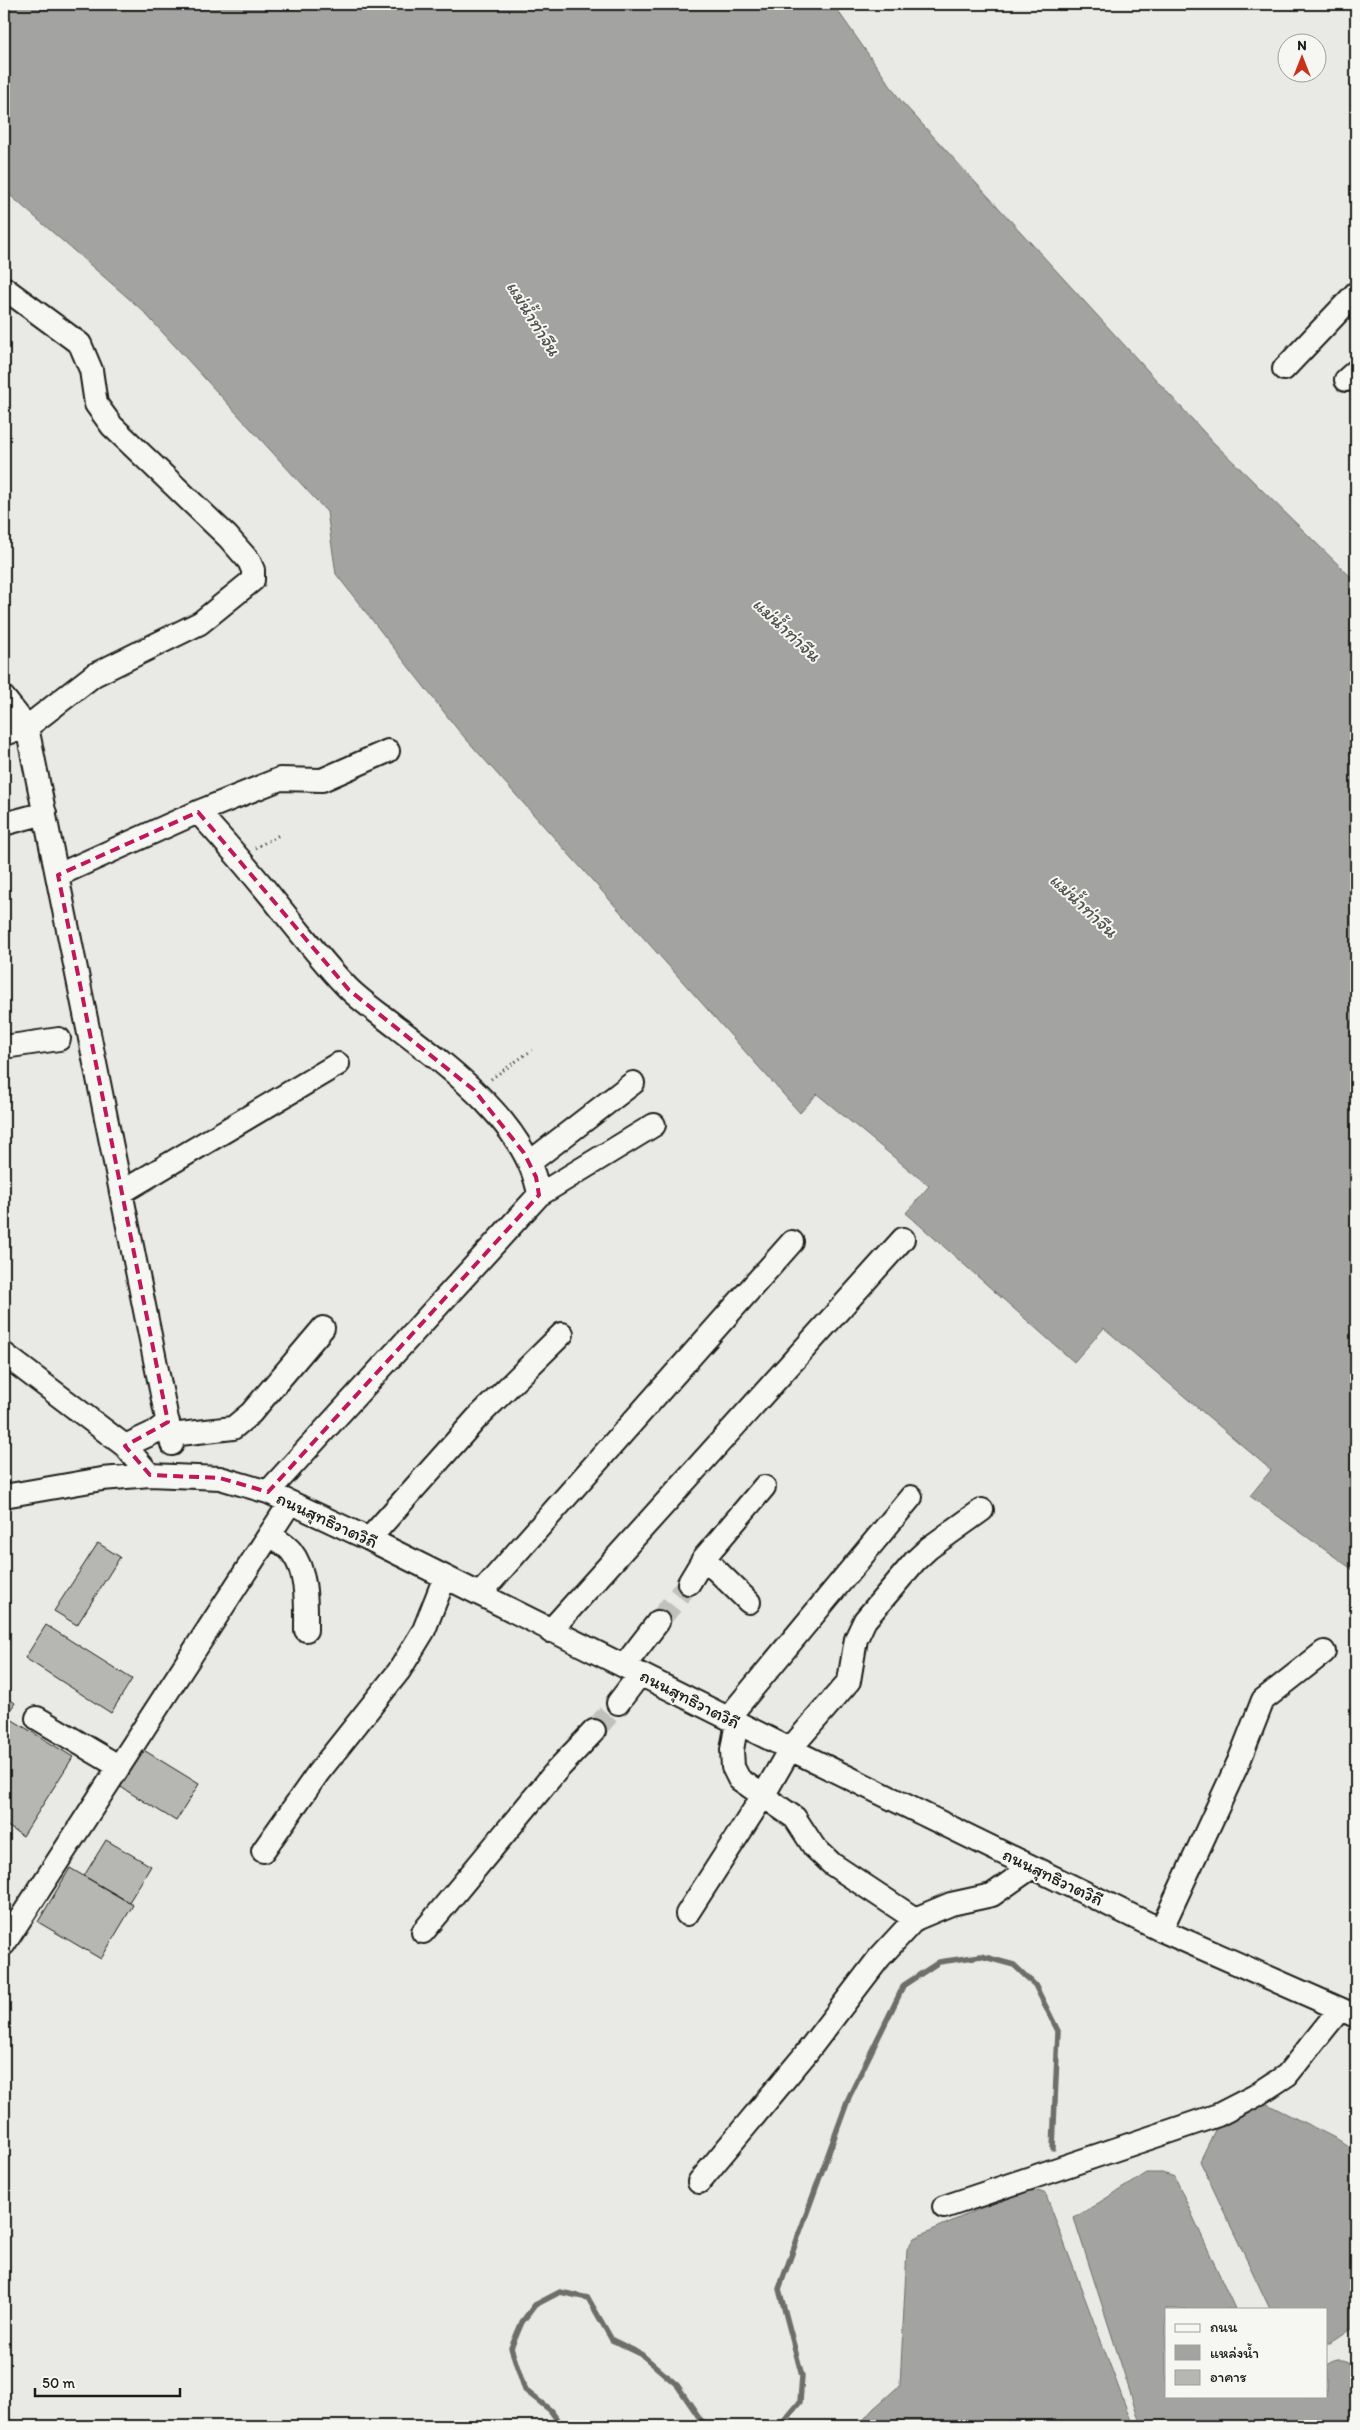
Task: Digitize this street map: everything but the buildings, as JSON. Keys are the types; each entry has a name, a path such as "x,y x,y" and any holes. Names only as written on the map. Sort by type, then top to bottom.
{"street":[{"path":"4,288 80,344 91,370 96,404 112,426 228,537 249,561 254,570 253,580 200,623 94,675 27,727 4,734"},
{"path":"1284,369 1356,294"},
{"path":"4,698 27,727 173,1446"},
{"path":"58,875 198,812 280,779 322,780 388,751"},
{"path":"4,824 45,812"},
{"path":"198,812 239,856 349,990 442,1062 474,1090 506,1128 529,1163 536,1177 539,1196"},
{"path":"4,1047 90,1033"},
{"path":"122,1192 338,1064"},
{"path":"529,1163 634,1083"},
{"path":"268,1492 539,1196 654,1125"},
{"path":"550,1631 903,1239"},
{"path":"480,1594 792,1242"},
{"path":"173,1446 233,1428 251,1413 323,1328"},
{"path":"370,1539 477,1418 562,1334"},
{"path":"4,1354 125,1446 150,1474"},
{"path":"125,1446 155,1432 173,1446"},
{"name":"ถนนสุทธิวาตวิถี","path":"4,1496 102,1479 150,1474 173,1446 220,1478 268,1492 370,1539 550,1631 1161,1930 1348,2013"},
{"path":"689,1582 704,1558 764,1487"},
{"path":"911,1497 732,1720 732,1767 739,1779 795,1818 814,1847 832,1864 915,1919"},
{"path":"4,1944 290,1503"},
{"path":"687,1914 763,1796 790,1749 849,1681 856,1639 864,1620 915,1561 929,1548 982,1510"},
{"path":"270,1534 291,1552 299,1566 306,1593 306,1630"},
{"path":"704,1558 748,1602"},
{"path":"263,1851 318,1773 399,1671 424,1630 445,1577"},
{"path":"618,1703 632,1670 658,1622"},
{"path":"1161,1930 1239,1761 1263,1700 1324,1652"},
{"path":"36,1718 118,1766"},
{"path":"423,1932 557,1770 594,1731"},
{"path":"699,2182 804,2056 879,1958 915,1919 951,1904 992,1895 1032,1867"},
{"path":"944,2207 1218,2115 1255,2096 1287,2075 1348,2013"}],"path":[{"path":"239,856 281,834"},
{"path":"474,1090 532,1050"}],"highlighted area":[{"path":"198,812 349,990 474,1090 524,1153 536,1177 539,1195 268,1492 220,1478 150,1475 125,1446 168,1422 58,875"}],"water":[{"name":"แม่น้ำท่าจีน","path":"4,4 833,4 901,101 1213,442 1356,582 1356,1572 1250,1496 1271,1470 1104,1328 1074,1362 906,1213 929,1186 817,1094 800,1113 458,730 336,574 327,512 142,310 4,190"},
{"path":"1265,2103 1337,2139 1356,2151 1356,2325 1330,2343 1328,2343 1328,2308 1270,2308 1200,2161 1215,2130"},
{"path":"1147,2173 1162,2173 1175,2177 1235,2308 1165,2308 1165,2398 1328,2398 1328,2364 1342,2360 1348,2362 1356,2390 1356,2426 1141,2426 1074,2218"},
{"path":"1022,2190 1045,2192 1133,2426 858,2426 873,2409 900,2385 907,2249 914,2238"}],"waterway":[{"path":"780,2426 800,2402 802,2376 779,2289 849,2097 904,1985 939,1962 981,1956 1014,1965 1035,1985 1058,2031 1053,2148"},
{"path":"562,2426 550,2410 525,2390 511,2348 522,2322 535,2305 560,2292 588,2298 612,2340 641,2354 677,2385 705,2426"}],"tunnel":[{"path":"658,1622 689,1583"},
{"path":"594,1731 618,1703"}]}
